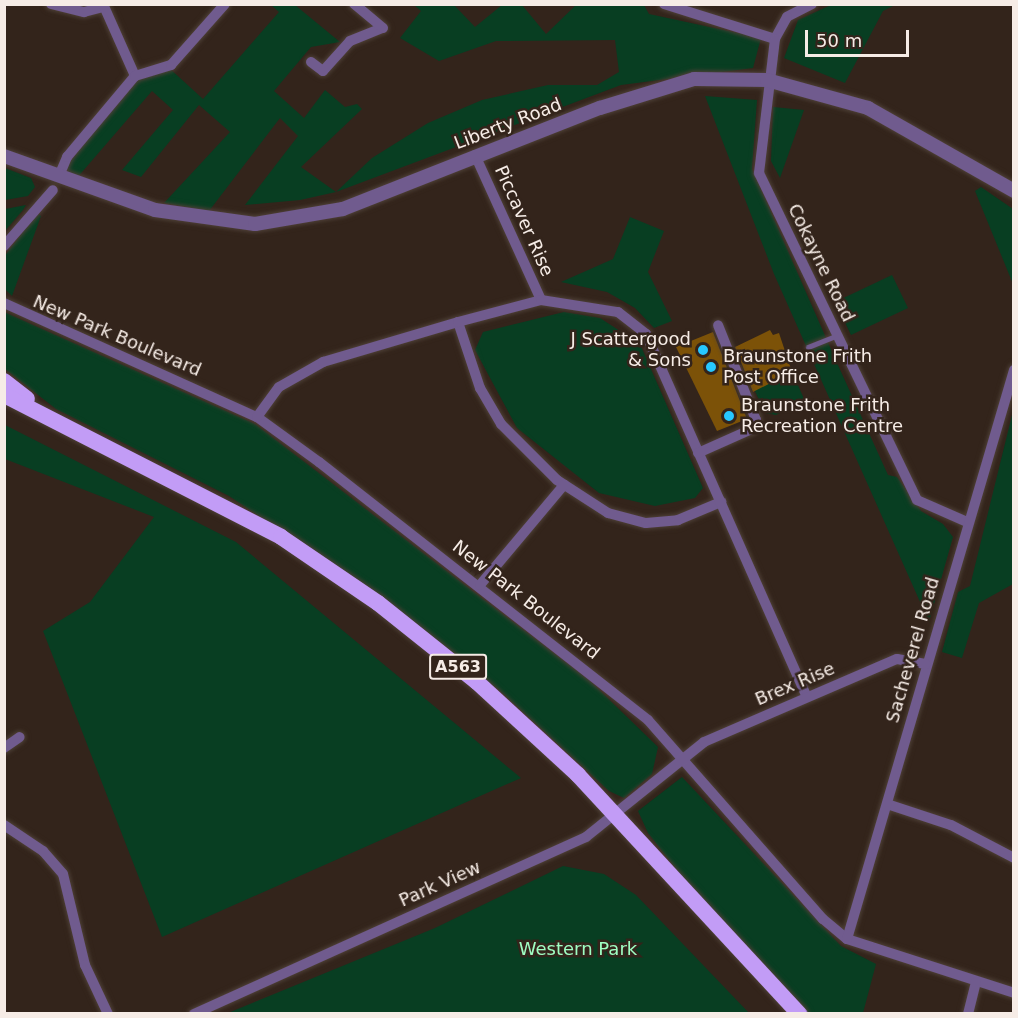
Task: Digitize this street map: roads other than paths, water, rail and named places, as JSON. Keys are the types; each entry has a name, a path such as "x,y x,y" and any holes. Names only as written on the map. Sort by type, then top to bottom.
{"highway":[{"name":"A563","path":"4,381 44,413"},
{"name":"A563","path":"4,395 44,413 281,537 378,603 477,682 618,815 800,1014"}],"street":[{"path":"51,4 84,12 103,6 135,76"},
{"path":"59,176 67,157 135,76 171,65 225,4"},
{"path":"311,62 323,72 350,41 382,28 354,4"},
{"path":"664,4 775,39 787,17 813,4"},
{"name":"Cokayne Road","path":"775,39 767,80 759,173 917,500 967,522"},
{"name":"Liberty Road","path":"4,156 155,210 255,224 343,209 476,155 694,80 767,80 868,108 1013,191"},
{"name":"Piccaver Rise","path":"476,155 542,300"},
{"path":"4,246 53,190"},
{"path":"257,417 279,387 323,362 458,322 542,300 618,312 646,334 807,697"},
{"name":"New Park Boulevard","path":"4,303 257,417 480,585 648,720 824,919 847,939 1014,993"},
{"path":"458,322 480,388 501,424 564,485 608,513 646,523 678,520 721,502"},
{"path":"698,453 752,429 756,420 718,325"},
{"name":"Sacheverel Road","path":"847,939 967,522 1014,370"},
{"path":"480,585 564,485"},
{"name":"Brex Rise","path":"684,759 704,742 897,659 926,664"},
{"path":"5,747 20,737"},
{"name":"Park View","path":"194,1014 586,837 618,815 684,759"},
{"path":"887,804 951,825 1014,858"},
{"path":"4,825 43,851 63,874 86,965 108,1014"},
{"path":"968,1014 976,982"}],"lane":[{"path":"808,346 837,335"}],"place":[{"name":"J Scattergood & Sons","path":"703,350"},
{"name":"Braunstone Frith Post Office","path":"711,367"},
{"name":"Braunstone Frith Recreation Centre","path":"729,416"}],"park label":[{"name":"Western Park","path":"578,949"}]}
